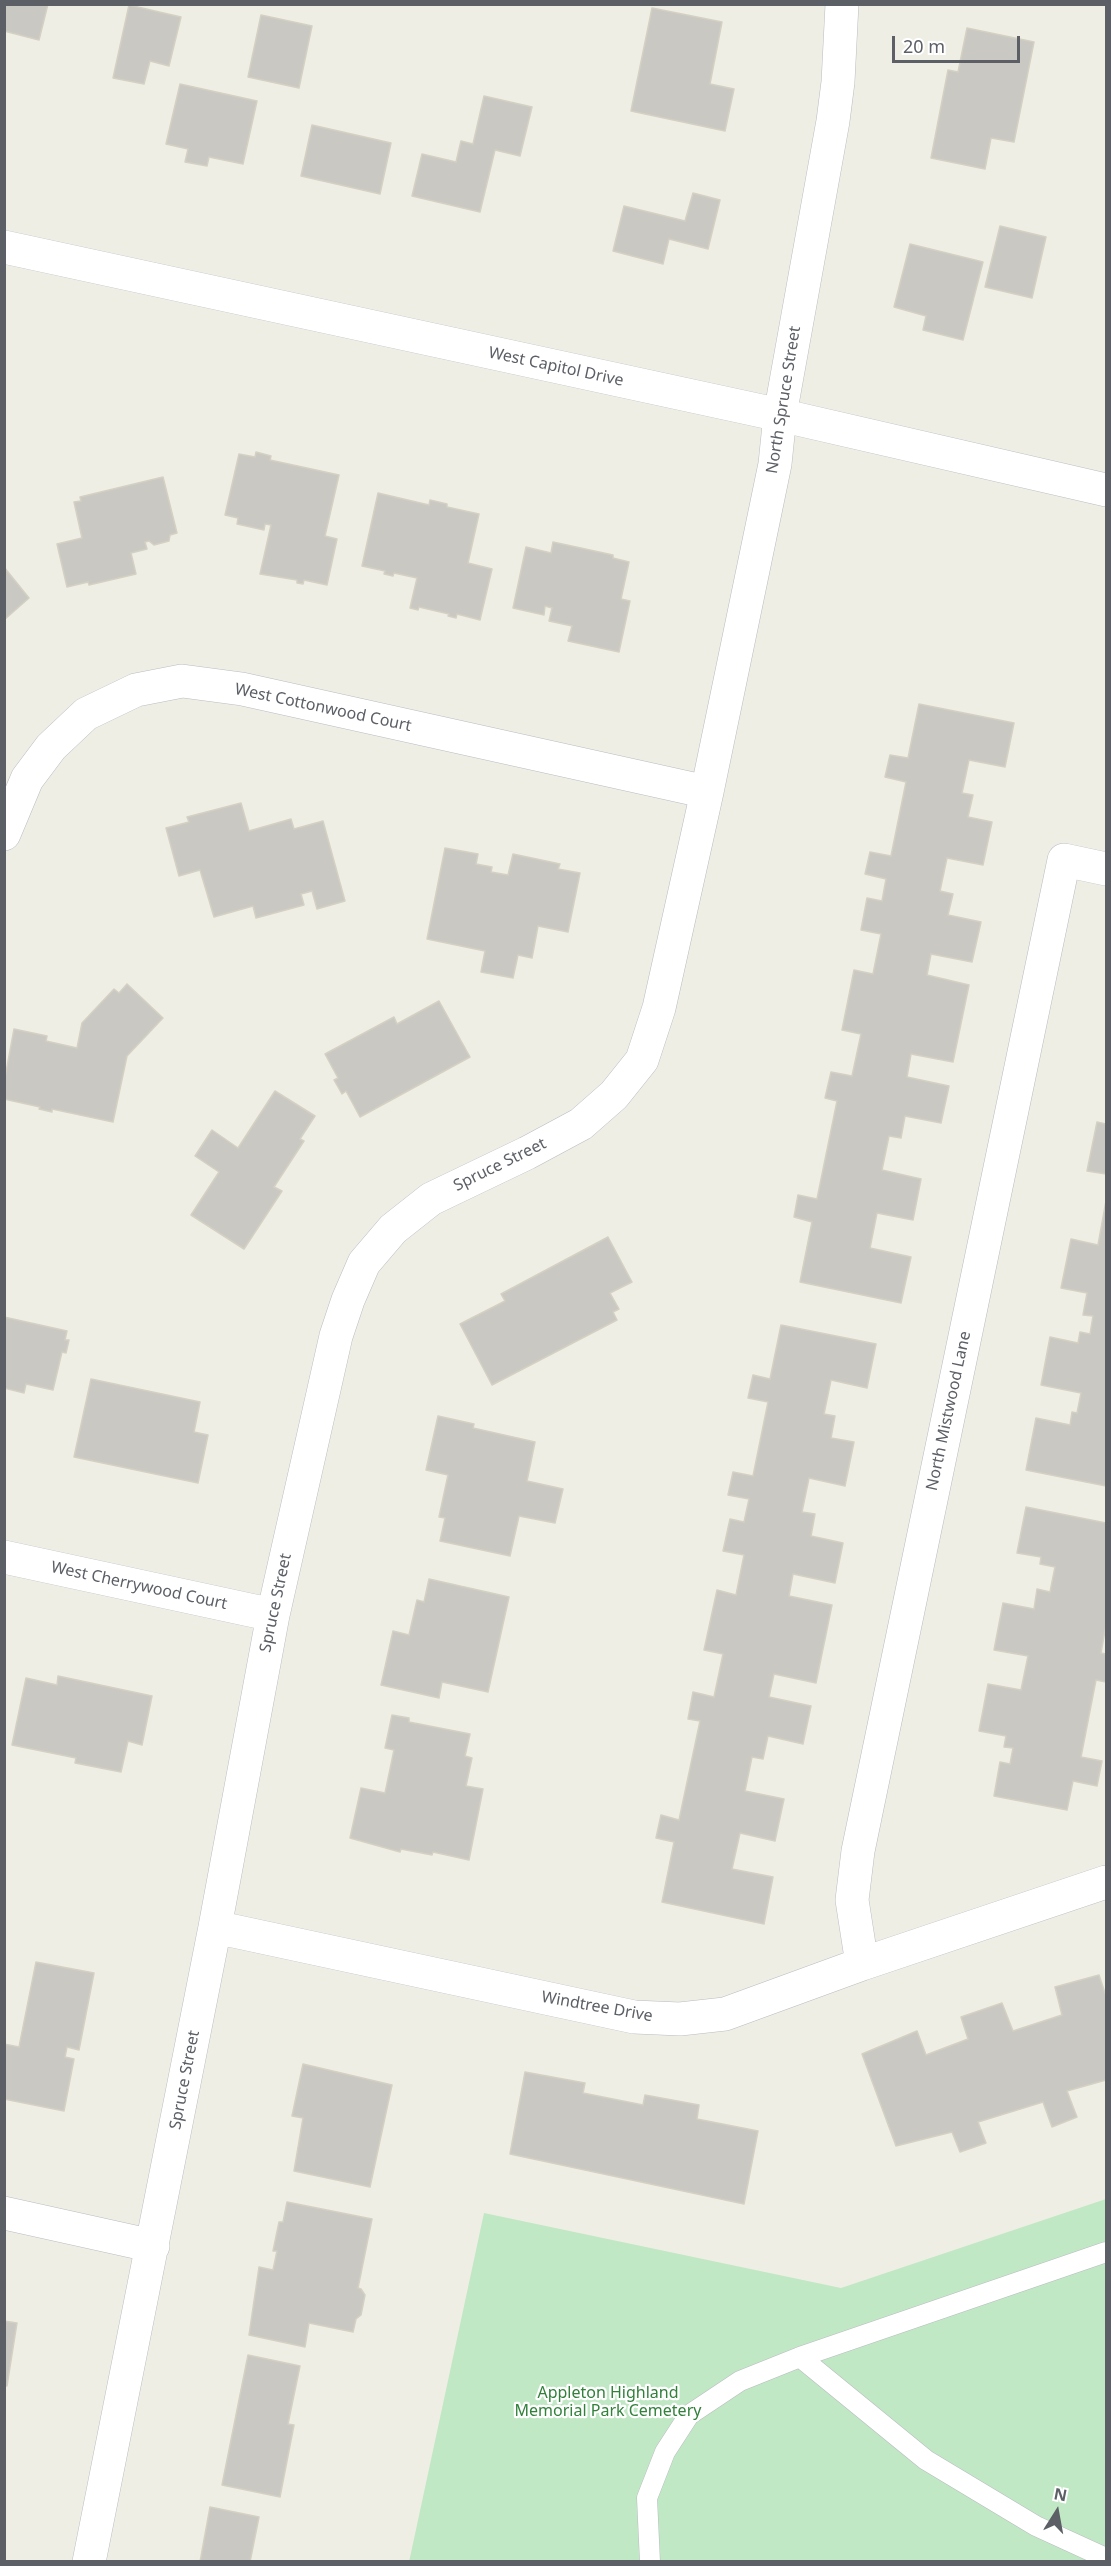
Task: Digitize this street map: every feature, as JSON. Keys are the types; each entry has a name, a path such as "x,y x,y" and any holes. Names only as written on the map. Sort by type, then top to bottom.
{"street":[{"name":"North Spruce Street","path":"707,792 775,464 780,415 833,120 838,82 842,4"},
{"name":"West Capitol Drive","path":"4,247 780,415 1107,490"},
{"name":"West Cottonwood Court","path":"4,834 27,779 51,747 86,714 136,690 183,681 242,689 707,792"},
{"name":"Spruce Street","path":"89,2562 153,2246 273,1615 336,1336 348,1300 364,1263 393,1229 431,1199 581,1124 614,1095 642,1060 659,1008 707,792"},
{"name":"North Mistwood Lane","path":"862,1964 852,1900 858,1851 1064,860 1107,869"},
{"name":"West Cherrywood Court","path":"4,1557 273,1615"},
{"name":"Windtree Drive","path":"215,1926 645,2017 680,2019 725,2014 862,1964 1107,1882"},
{"path":"4,2213 153,2246"}],"lane":[{"path":"650,2562 647,2498 664,2452 689,2415 740,2381 800,2357 1107,2252"},
{"path":"800,2357 926,2460 1036,2526 1107,2559"}],"green space":[{"name":"Appleton Highland Memorial Park Cemetery","path":"1106,2199 1106,2561 409,2562 484,2213 841,2288"}],"building":[{"path":"4,4 48,4 39,40 4,31"},
{"path":"129,5 181,17 169,66 150,61 144,84 113,78"},
{"path":"652,8 722,22 710,84 734,89 725,131 631,111"},
{"path":"261,15 312,26 299,88 248,77"},
{"path":"967,28 1034,42 1014,142 991,138 985,169 931,158 948,70 958,72"},
{"path":"180,84 257,101 243,164 209,157 207,166 185,162 188,149 166,144"},
{"path":"484,96 532,107 520,156 495,150 480,212 412,196 422,154 456,162 461,141 473,144"},
{"path":"312,125 391,143 380,194 301,176"},
{"path":"693,193 720,200 708,249 669,239 663,264 613,251 624,206 685,221"},
{"path":"1000,226 1046,237 1032,298 985,287"},
{"path":"910,244 983,262 963,340 923,330 926,316 894,307"},
{"path":"256,452 271,456 270,460 339,475 325,536 337,539 327,585 304,580 303,584 297,583 297,580 260,574 271,525 265,524 264,530 237,524 238,518 225,515 239,454 255,457"},
{"path":"163,477 177,533 170,535 169,541 154,545 149,541 145,542 147,549 131,553 136,574 89,585 88,582 67,587 57,544 82,538 74,502 81,501 80,497"},
{"path":"378,493 429,505 430,500 447,504 447,507 479,514 468,563 492,569 480,620 457,614 456,618 448,616 449,614 419,607 418,610 410,608 417,578 394,573 393,576 384,574 385,571 362,566"},
{"path":"553,542 613,555 613,558 629,562 621,599 630,601 619,652 568,641 572,626 549,621 552,608 545,606 544,615 513,608 526,547 551,553"},
{"path":"4,567 29,598 4,620"},
{"path":"919,704 1014,723 1005,767 969,760 962,793 973,795 968,817 992,822 983,865 947,858 940,891 953,894 948,915 981,922 972,962 931,954 927,975 969,985 953,1062 911,1054 907,1077 949,1086 941,1123 905,1116 901,1138 889,1136 882,1170 921,1179 913,1220 877,1213 870,1248 911,1257 901,1303 800,1282 812,1222 794,1217 798,1195 817,1199 837,1101 825,1098 831,1072 852,1076 861,1034 842,1030 854,970 873,974 881,934 861,930 867,898 882,901 886,879 865,874 870,852 891,856 906,782 885,777 890,755 908,758"},
{"path":"241,803 249,831 291,819 294,829 323,821 345,901 317,909 312,891 301,894 304,905 256,918 253,906 214,917 200,870 179,876 166,828 189,822 187,817"},
{"path":"445,848 478,854 476,864 492,867 491,872 508,875 513,854 560,864 558,869 580,873 568,932 538,926 532,958 518,955 513,978 481,972 485,951 427,939"},
{"path":"127,984 163,1018 127,1056 113,1122 52,1109 52,1112 4,1099 4,1083 14,1029 47,1036 46,1041 77,1048 82,1023 114,989 119,993"},
{"path":"439,1001 470,1057 360,1117 346,1091 342,1094 334,1080 338,1078 325,1054 394,1017 397,1024"},
{"path":"275,1091 315,1116 300,1139 304,1141 274,1187 282,1191 244,1249 191,1215 219,1172 195,1156 212,1130 238,1148"},
{"path":"1097,1122 1106,1124 1106,1174 1087,1171"},
{"path":"1106,1201 1106,1486 1026,1470 1036,1418 1070,1425 1072,1412 1077,1413 1081,1393 1041,1385 1050,1337 1078,1343 1080,1332 1090,1334 1093,1316 1083,1315 1087,1293 1061,1288 1071,1239 1098,1245"},
{"path":"608,1237 632,1282 610,1293 619,1309 613,1312 617,1320 492,1385 460,1324 505,1301 501,1294"},
{"path":"4,1317 67,1331 65,1340 69,1340 66,1353 62,1352 53,1390 26,1384 24,1393 4,1388"},
{"path":"781,1325 876,1344 867,1388 831,1380 824,1414 835,1416 831,1438 854,1442 845,1486 809,1478 802,1512 815,1514 811,1536 843,1543 835,1583 793,1574 789,1596 832,1605 816,1683 774,1674 769,1697 811,1706 803,1744 768,1736 763,1759 752,1757 745,1791 784,1799 775,1841 740,1833 732,1869 773,1877 764,1924 662,1902 674,1842 656,1838 661,1815 679,1820 700,1721 688,1719 693,1692 714,1697 723,1654 704,1650 717,1590 736,1595 744,1555 723,1551 730,1519 744,1522 749,1499 728,1495 733,1472 753,1476 768,1402 748,1398 753,1375 770,1379"},
{"path":"91,1379 200,1402 194,1432 208,1435 198,1483 74,1457"},
{"path":"438,1416 474,1424 473,1428 535,1442 527,1481 563,1489 555,1523 519,1516 510,1556 440,1541 445,1518 439,1517 448,1475 426,1470"},
{"path":"1026,1507 1106,1523 1106,1625 1101,1653 1106,1654 1106,1682 1096,1680 1081,1757 1102,1761 1097,1786 1073,1781 1067,1810 994,1796 1000,1762 1010,1764 1013,1748 1004,1747 1006,1736 979,1731 988,1684 1021,1690 1028,1656 994,1650 1003,1603 1034,1609 1037,1589 1050,1592 1055,1567 1040,1564 1041,1557 1017,1553"},
{"path":"429,1579 509,1597 488,1692 442,1682 439,1698 381,1685 393,1631 409,1635 417,1600 424,1602"},
{"path":"58,1676 152,1696 142,1745 128,1741 121,1772 75,1763 76,1758 12,1745 26,1678 57,1685"},
{"path":"392,1715 409,1718 409,1722 470,1734 465,1756 472,1758 466,1786 483,1789 469,1860 433,1852 432,1855 401,1849 400,1852 350,1838 361,1788 385,1793 394,1750 385,1748"},
{"path":"36,1962 94,1973 79,2050 67,2047 65,2057 74,2059 64,2111 4,2099 4,2044 19,2047"},
{"path":"1099,1975 1106,1996 1106,2080 1067,2091 1077,2117 1052,2127 1043,2102 978,2122 986,2143 960,2152 952,2132 896,2146 862,2054 917,2031 926,2055 968,2039 961,2017 1002,2003 1013,2031 1062,2015 1055,1987"},
{"path":"303,2064 392,2085 370,2187 294,2171 303,2118 292,2116"},
{"path":"525,2072 585,2083 583,2093 643,2105 645,2095 699,2105 697,2119 758,2131 744,2204 510,2154"},
{"path":"287,2202 372,2219 358,2288 365,2295 361,2315 356,2319 353,2332 309,2323 305,2347 249,2335 259,2267 273,2270 277,2251 273,2251 279,2222 283,2222"},
{"path":"4,2321 17,2323 7,2386 4,2386"},
{"path":"248,2355 300,2366 288,2424 294,2425 280,2497 222,2485"},
{"path":"210,2507 259,2517 250,2562 200,2562"}]}
